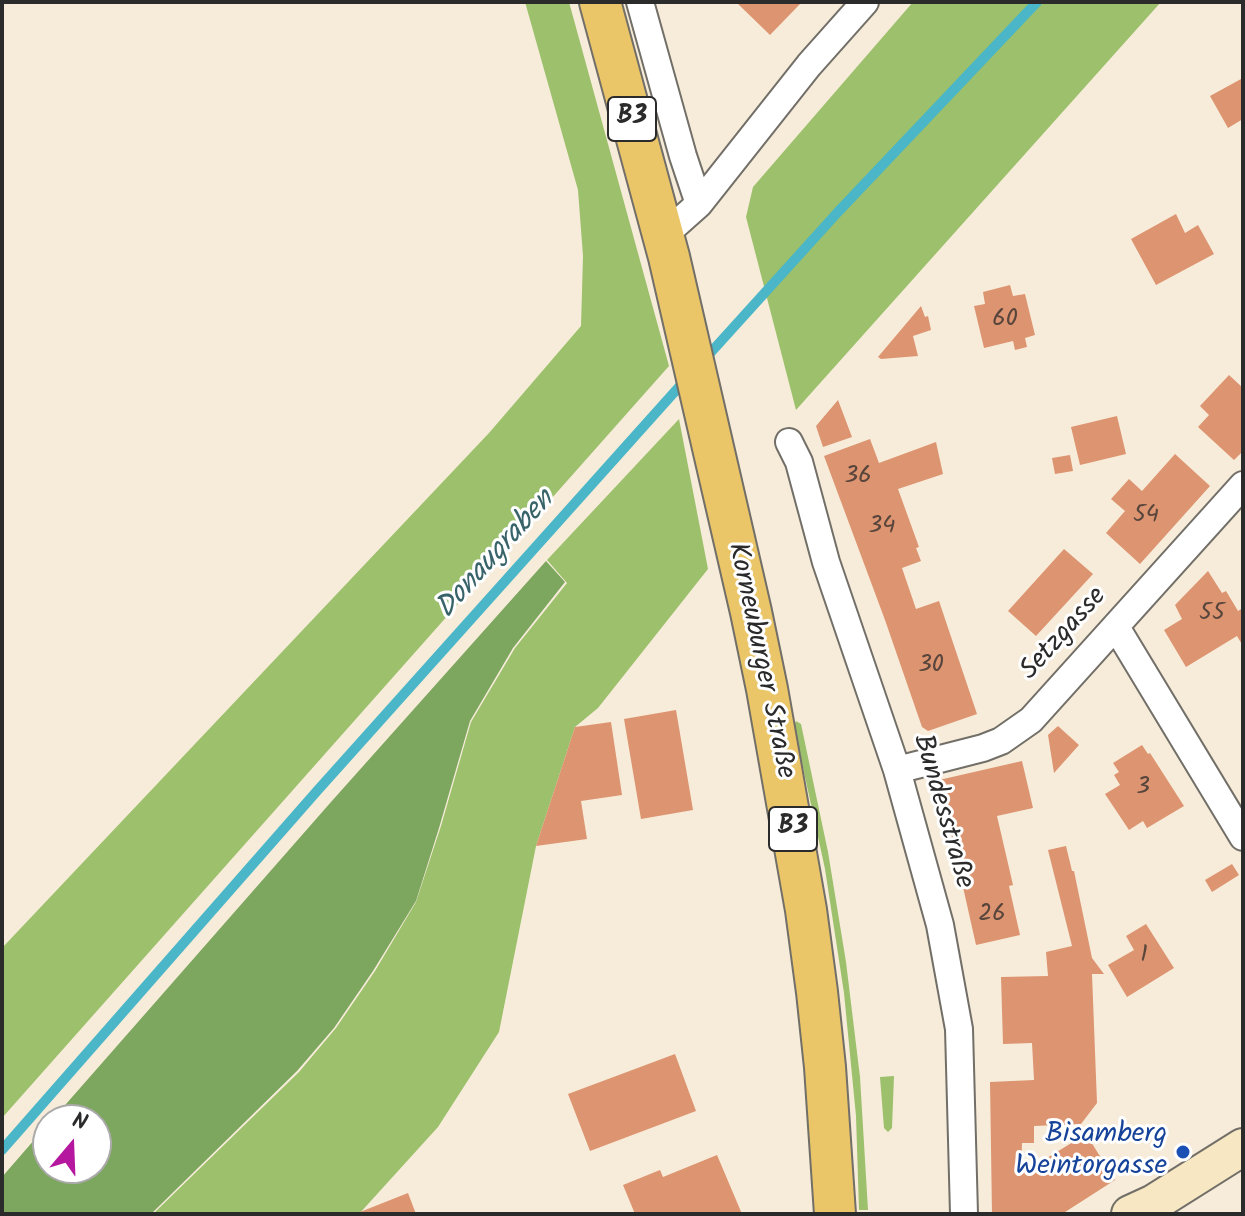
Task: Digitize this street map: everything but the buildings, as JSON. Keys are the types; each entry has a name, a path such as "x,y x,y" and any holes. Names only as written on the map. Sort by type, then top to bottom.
{"main road":[{"name":"Korneuburger Straße","path":"600,2 666,247 767,689 806,910 825,1067 835,1214"},
{"path":"1142,1210 1243,1147"}],"street":[{"path":"640,2 699,204"},
{"path":"666,247 809,65 865,2"},
{"name":"Bundesstraße","path":"789,442 799,462 826,562 897,770 940,925 959,1029 964,1214"},
{"name":"Setzgasse","path":"897,770 983,748 1001,741 1031,720 1243,485"},
{"path":"1116,627 1243,837"}],"green space":[{"path":"525,2 569,2 669,366 2,1118 2,948 489,433 581,326 583,256 578,190"},
{"path":"913,2 1161,2 796,410 746,217 753,187"},
{"path":"679,419 708,569 598,708 575,727 536,846 499,1032 438,1127 359,1214 153,1214 299,1072 336,1028 375,971 416,902 471,722 515,648 567,583 547,560"},
{"path":"546,561 565,582 513,648 470,721 416,901 334,1028 297,1071 151,1214 2,1214 2,1177 32,1142 32,1184 112,1184 112,1104 66,1104"},
{"path":"796,721 801,724 828,852 846,962 860,1077 868,1210 859,1210 856,1116 844,993 825,869 794,726"},
{"path":"894,1076 892,1128 888,1132 884,1128 880,1077"}],"waterway":[{"name":"Donaugraben","path":"703,361 837,213 1037,2"},
{"name":"Donaugraben","path":"2,1150 317,791 687,378"}],"place":[{"name":"Bisamberg Weintorgasse","path":"1183,1152"}]}
